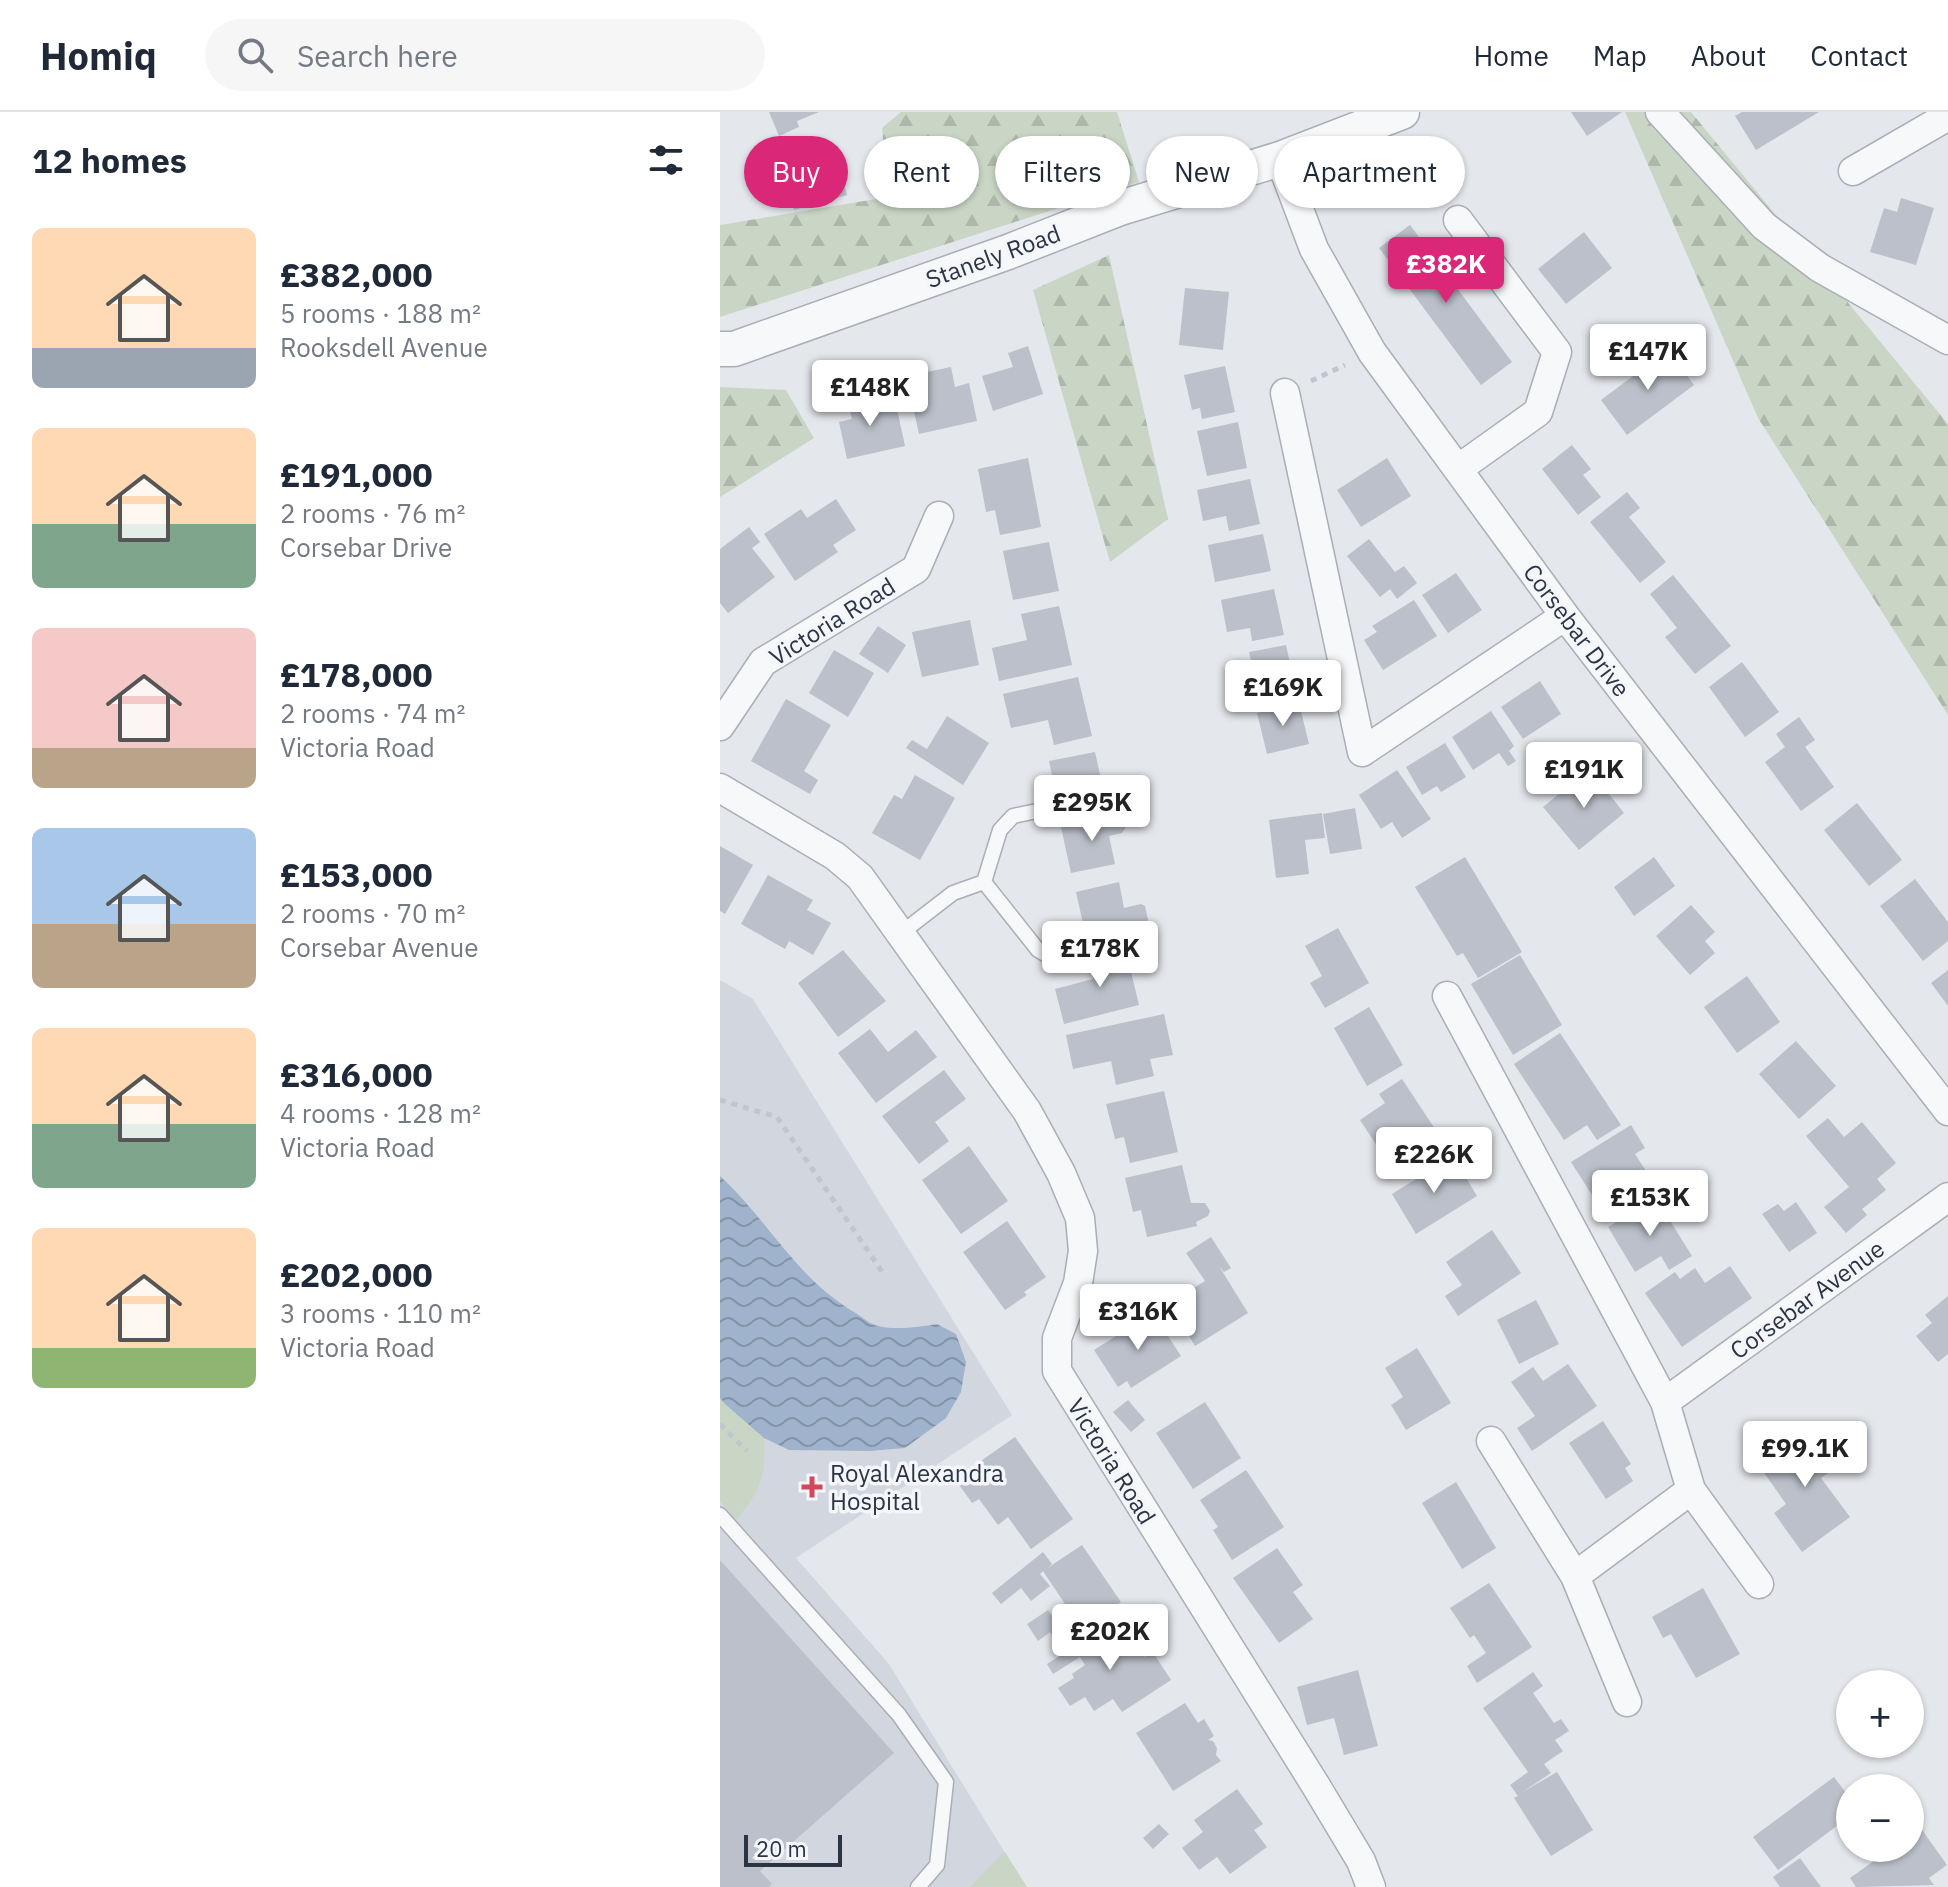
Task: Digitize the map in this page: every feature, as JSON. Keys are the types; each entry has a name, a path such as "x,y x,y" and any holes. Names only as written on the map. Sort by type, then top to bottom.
{"street":[{"name":"Stanely Road","path":"1340,136 1402,112"},
{"path":"1660,112 1764,226 1820,268 1948,340"},
{"path":"1853,171 1948,116"},
{"name":"Stanely Road","path":"720,349 734,349 1008,252 1120,208 1274,161"},
{"name":"Corsebar Drive","path":"1299,208 1314,249 1372,352 1565,616 1948,1111"},
{"path":"1458,220 1557,352 1538,412 1458,469"},
{"path":"1285,393 1362,752 1565,616"},
{"name":"Victoria Road","path":"720,726 763,662 916,569 939,516"},
{"name":"Victoria Road","path":"720,788 835,856 860,877 1027,1111 1061,1173 1080,1218 1083,1251 1078,1283 1057,1338 1057,1371 1316,1786 1361,1861 1371,1887"},
{"path":"1447,996 1665,1402 1691,1490 1759,1584"},
{"name":"Corsebar Avenue","path":"1665,1402 1948,1197"},
{"path":"1491,1441 1575,1576 1627,1702"},
{"path":"1575,1576 1691,1490"}],"lane":[{"path":"984,882 1000,830 1013,816 1037,811"},
{"path":"900,934 953,893 984,882"},
{"path":"984,882 1038,950 1055,960"},
{"path":"720,1515 899,1715 946,1782 937,1865 918,1887"}],"path":[{"path":"1285,393 1372,352"},
{"path":"720,1100 777,1117 885,1276"},
{"path":"720,1424 747,1451"}],"shaded area":[{"name":"Royal Alexandra Hospital","path":"720,980 753,999 1012,1415 796,1558 889,1664 1026,1887 720,1887"}],"green space":[{"path":"901,112 1117,112 1125,136 995,136 995,208 1058,208 720,317 720,225 822,208 848,208 848,204 864,201 864,208 979,208 979,136 883,136 882,128"},
{"path":"1625,112 1691,112 1948,424 1948,715 1758,418"},
{"path":"1130,153 1139,182 1130,185"},
{"path":"1109,255 1168,519 1110,562 1033,290"},
{"path":"720,387 786,390 814,438 720,497"},
{"path":"720,1398 764,1438 760,1483 736,1520 720,1501"},
{"path":"1004,1852 1027,1887 970,1887"}],"water":[{"path":"720,1176 815,1282 867,1321 890,1328 937,1324 956,1334 966,1362 961,1392 946,1418 905,1448 789,1450 764,1438 725,1404 720,1398"}],"building":[{"path":"769,112 819,112 797,121 799,127 779,136"},
{"path":"1571,112 1622,112 1587,136"},
{"path":"1742,112 1819,112 1756,150 1735,116"},
{"path":"1901,198 1934,208 1916,265 1870,252 1884,208 1897,212"},
{"path":"1410,225 1512,362 1481,385 1379,248"},
{"path":"1584,232 1612,268 1566,304 1538,269"},
{"path":"1185,288 1229,292 1223,350 1179,345"},
{"path":"1028,346 1043,394 993,411 982,376 1013,367 1008,353"},
{"path":"1668,350 1694,385 1627,435 1601,400"},
{"path":"1225,366 1235,412 1202,419 1200,408 1192,410 1184,375"},
{"path":"951,367 955,387 969,383 977,421 919,434 911,397 922,394 917,374"},
{"path":"878,392 882,412 897,409 905,446 847,459 839,422 852,419 847,399"},
{"path":"1238,422 1247,468 1207,476 1197,431"},
{"path":"1572,445 1591,469 1583,475 1601,497 1578,515 1542,469"},
{"path":"1028,458 1041,527 1000,535 995,510 986,512 978,469"},
{"path":"1387,458 1411,496 1361,527 1337,490"},
{"path":"1250,479 1260,524 1229,531 1226,516 1203,521 1197,490"},
{"path":"1627,492 1640,508 1629,517 1666,562 1640,583 1590,522"},
{"path":"836,499 856,530 833,545 838,552 795,581 764,534 801,509 807,518"},
{"path":"749,527 760,542 752,548 775,577 728,613 720,603 720,549"},
{"path":"1263,534 1271,571 1215,582 1208,545"},
{"path":"1369,539 1395,572 1404,566 1417,583 1397,599 1390,589 1380,597 1347,556"},
{"path":"1049,542 1059,591 1013,600 1003,551"},
{"path":"1456,573 1482,610 1448,633 1422,595"},
{"path":"1673,575 1731,646 1695,674 1665,637 1677,628 1650,594"},
{"path":"1274,589 1284,635 1252,641 1250,628 1227,632 1221,600"},
{"path":"1414,600 1437,636 1383,670 1364,640 1377,632 1372,626"},
{"path":"1059,606 1072,665 999,681 992,648 1027,640 1021,614"},
{"path":"970,620 979,665 922,677 912,632"},
{"path":"878,626 906,645 888,673 859,654"},
{"path":"1286,645 1296,690 1260,697 1249,652"},
{"path":"834,650 874,673 848,717 809,693"},
{"path":"1742,662 1779,712 1745,737 1709,687"},
{"path":"1078,677 1092,736 1054,745 1048,720 1011,728 1003,694"},
{"path":"1540,681 1561,714 1523,739 1501,707"},
{"path":"786,699 831,725 804,771 818,780 810,794 751,761"},
{"path":"1299,703 1309,744 1267,754 1257,713"},
{"path":"1491,711 1514,746 1509,751 1516,761 1508,766 1499,753 1473,770 1452,737"},
{"path":"947,716 989,743 963,785 906,748 912,740 927,749"},
{"path":"1799,717 1815,740 1805,747 1834,787 1801,811 1765,762 1785,747 1776,734"},
{"path":"1445,743 1466,777 1441,792 1437,786 1422,795 1406,767"},
{"path":"1095,752 1106,801 1059,810 1049,761"},
{"path":"1589,769 1624,813 1579,850 1543,807"},
{"path":"1397,770 1431,819 1402,838 1392,822 1381,829 1359,795"},
{"path":"915,775 955,798 920,860 872,833 894,795 902,799"},
{"path":"1857,803 1902,860 1869,886 1824,830"},
{"path":"1355,808 1362,849 1330,854 1323,814"},
{"path":"1322,813 1325,838 1305,840 1309,874 1276,878 1269,820"},
{"path":"1117,815 1126,819 1127,825 1122,833 1109,836 1115,864 1071,873 1061,827"},
{"path":"720,846 753,865 725,914 720,911"},
{"path":"1465,857 1522,952 1478,978 1463,953 1457,956 1415,887"},
{"path":"1654,857 1675,886 1634,916 1614,887"},
{"path":"768,875 813,900 807,910 831,923 813,955 789,941 785,949 741,924"},
{"path":"1915,879 1948,922 1948,941 1923,961 1880,906"},
{"path":"1119,882 1124,908 1145,906 1146,924 1086,937 1076,892"},
{"path":"1691,905 1715,932 1705,941 1715,953 1690,975 1656,936"},
{"path":"1338,928 1369,983 1325,1008 1310,983 1322,976 1305,946"},
{"path":"1125,947 1139,1005 1064,1024 1055,989 1093,979 1088,956"},
{"path":"843,950 886,1001 838,1037 798,983"},
{"path":"1520,955 1562,1025 1513,1055 1471,984"},
{"path":"1948,970 1948,1006 1931,983"},
{"path":"1747,976 1780,1022 1737,1053 1704,1007"},
{"path":"1369,1007 1403,1065 1367,1086 1334,1028"},
{"path":"1164,1014 1173,1055 1150,1059 1154,1076 1116,1085 1111,1061 1073,1069 1066,1035"},
{"path":"870,1029 888,1052 916,1030 937,1057 876,1103 838,1053"},
{"path":"1560,1033 1621,1125 1597,1140 1587,1125 1564,1140 1514,1064"},
{"path":"1796,1041 1836,1086 1799,1119 1759,1074"},
{"path":"944,1070 966,1099 935,1122 949,1141 919,1164 882,1116"},
{"path":"1402,1079 1437,1132 1389,1164 1360,1120 1385,1103 1379,1094"},
{"path":"1164,1091 1178,1152 1130,1163 1124,1137 1115,1139 1106,1104"},
{"path":"1828,1118 1844,1137 1862,1122 1896,1163 1877,1179 1886,1190 1862,1209 1867,1215 1846,1233 1824,1207 1849,1187 1806,1136"},
{"path":"1631,1125 1645,1148 1635,1154 1659,1191 1635,1207 1624,1190 1599,1206 1571,1162"},
{"path":"969,1146 1008,1201 961,1234 922,1180"},
{"path":"1453,1156 1477,1196 1416,1234 1392,1194"},
{"path":"1182,1165 1191,1203 1205,1203 1210,1211 1208,1216 1196,1222 1197,1226 1147,1237 1141,1210 1133,1212 1125,1178"},
{"path":"1656,1198 1692,1256 1669,1270 1661,1256 1635,1272 1608,1227"},
{"path":"1796,1202 1817,1233 1789,1252 1762,1214 1778,1204 1784,1211"},
{"path":"1007,1221 1046,1277 1005,1310 963,1252"},
{"path":"1492,1230 1521,1273 1458,1316 1445,1296 1462,1285 1446,1262"},
{"path":"1211,1237 1231,1268 1224,1272 1219,1266 1248,1313 1195,1346 1169,1303 1205,1281 1186,1253"},
{"path":"1730,1266 1752,1298 1682,1347 1645,1293 1675,1272 1680,1279 1695,1268 1705,1283"},
{"path":"1948,1296 1948,1354 1938,1362 1916,1336 1932,1323 1925,1315"},
{"path":"1536,1300 1559,1344 1519,1364 1497,1320"},
{"path":"1153,1313 1181,1356 1131,1388 1127,1381 1118,1387 1094,1350"},
{"path":"1417,1348 1451,1403 1406,1430 1391,1405 1403,1397 1385,1368"},
{"path":"1568,1364 1597,1406 1532,1451 1517,1428 1535,1416 1511,1382 1533,1367 1543,1381"},
{"path":"1128,1400 1145,1420 1131,1432 1113,1412"},
{"path":"1205,1402 1241,1458 1193,1489 1156,1433"},
{"path":"1603,1421 1631,1464 1625,1468 1633,1481 1606,1499 1569,1443"},
{"path":"1810,1427 1838,1466 1821,1478 1850,1517 1802,1552 1774,1513 1786,1504 1758,1464"},
{"path":"1015,1437 1073,1519 1031,1549 1008,1517 998,1525 979,1499 972,1503 955,1479"},
{"path":"1246,1470 1284,1527 1232,1560 1213,1530 1218,1527 1200,1500"},
{"path":"1456,1482 1496,1548 1462,1569 1422,1503"},
{"path":"1082,1545 1121,1602 1087,1625 1091,1630 1062,1650 1050,1632 1038,1641 1027,1624 1048,1610 1055,1620 1069,1610 1043,1571 1040,1574 1050,1586 1031,1601 1021,1588 1001,1604 992,1593 1043,1552 1052,1564 1046,1569"},
{"path":"1277,1548 1303,1585 1293,1592 1313,1619 1279,1643 1233,1578"},
{"path":"720,1560 894,1753 760,1871 772,1884 769,1887 720,1887"},
{"path":"1489,1583 1532,1647 1477,1683 1467,1666 1486,1653 1474,1635 1470,1638 1450,1608"},
{"path":"1703,1588 1740,1654 1696,1678 1671,1634 1663,1638 1652,1617"},
{"path":"1103,1628 1112,1641 1128,1631 1144,1657 1152,1651 1171,1680 1122,1712 1113,1699 1094,1711 1085,1697 1070,1706 1058,1688 1074,1678 1072,1674 1085,1665 1080,1657 1053,1674 1047,1664"},
{"path":"1358,1670 1378,1746 1344,1755 1334,1718 1307,1725 1297,1687"},
{"path":"1533,1672 1543,1686 1533,1693 1554,1723 1561,1719 1569,1731 1555,1740 1563,1751 1544,1764 1551,1773 1521,1793 1557,1772 1593,1830 1551,1856 1514,1798 1518,1796 1510,1785 1528,1772 1483,1708"},
{"path":"1185,1703 1198,1723 1204,1719 1214,1736 1208,1740 1213,1741 1217,1748 1216,1755 1221,1761 1173,1791 1136,1733"},
{"path":"1834,1777 1836,1780 1836,1826 1778,1870 1753,1837"},
{"path":"1237,1789 1263,1824 1254,1830 1267,1847 1230,1874 1217,1857 1199,1870 1182,1848 1203,1832 1194,1820"},
{"path":"1159,1824 1169,1834 1153,1849 1143,1838"},
{"path":"1924,1833 1947,1865 1929,1878 1934,1885 1856,1887 1850,1878 1872,1862 1924,1862"},
{"path":"1800,1858 1821,1887 1780,1887 1773,1877"}],"place":[{"name":"Royal Alexandra Hospital","path":"812,1487"}]}
